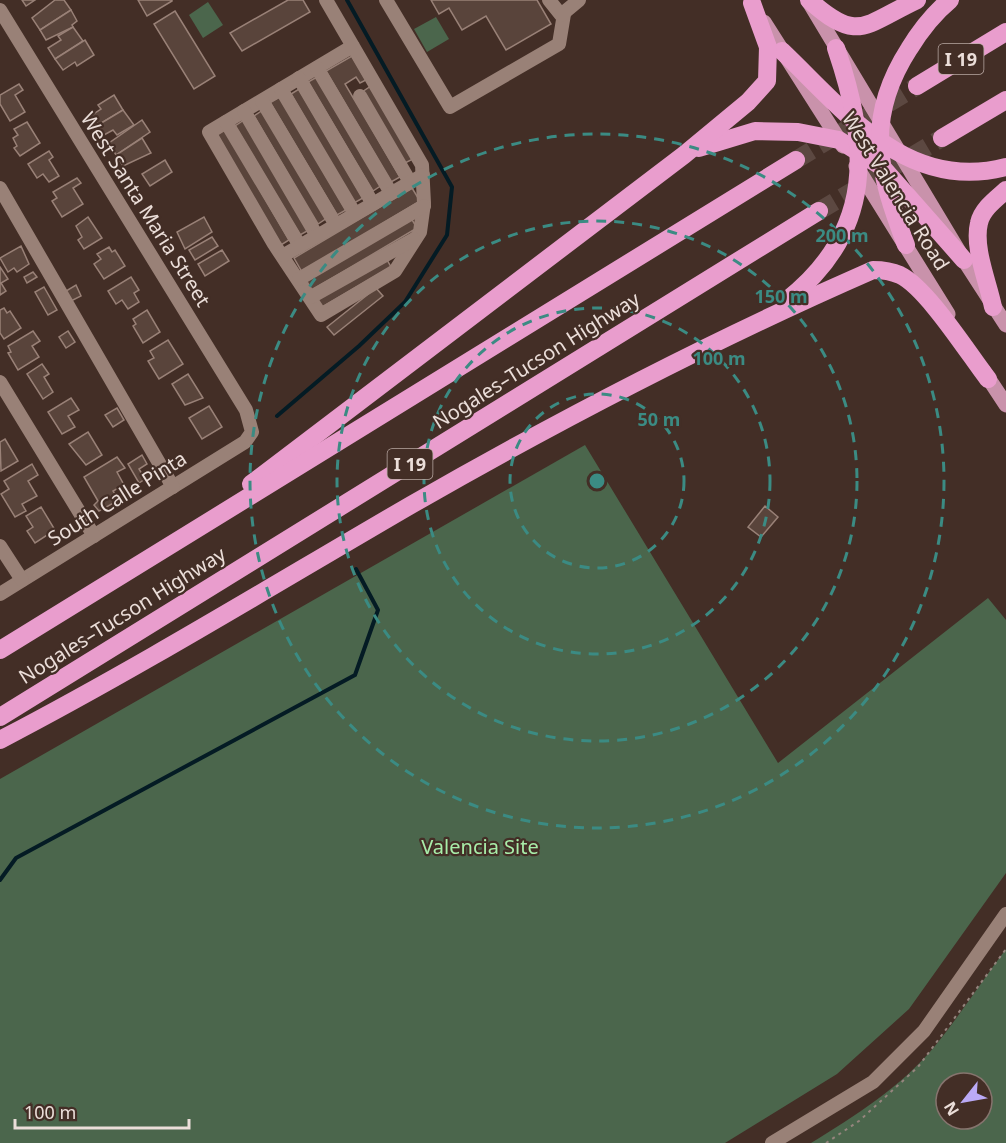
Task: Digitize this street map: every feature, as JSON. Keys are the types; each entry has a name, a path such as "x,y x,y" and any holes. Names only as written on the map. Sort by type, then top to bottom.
{"highway":[{"path":"808,0 831,19 846,27 859,28 917,0"},
{"path":"950,0 919,32 895,70 879,117 879,142 882,167 898,194 964,260"},
{"path":"167,548 684,155 748,102 767,81 768,47 752,2"},
{"name":"I 19","path":"917,86 1006,32"},
{"path":"764,317 806,285 825,265 847,226 856,196 859,161 855,124 851,98 836,48"},
{"path":"782,51 851,98"},
{"path":"942,138 1006,100"},
{"path":"855,124 903,156 940,168 976,171 1006,167"},
{"path":"684,155 755,130 798,132 839,140 859,161 882,167"},
{"name":"Nogales–Tucson Highway","path":"0,650 796,160"},
{"path":"993,307 979,245 979,222 990,204 1006,190"},
{"path":"898,194 906,245"},
{"name":"Nogales–Tucson Highway","path":"0,717 819,211"},
{"path":"0,740 73,702 540,433 764,317 873,270 886,270 902,276 919,289 988,379"}],"main road":[{"path":"808,0 836,48"},
{"name":"West Valencia Road","path":"752,2 839,140"},
{"name":"West Valencia Road","path":"851,98 879,117 903,156 898,194"},
{"name":"West Valencia Road","path":"859,161 898,194"},
{"name":"West Valencia Road","path":"906,245 1006,405"},
{"name":"West Valencia Road","path":"964,260 1006,325"}],"street":[{"path":"326,0 342,27 422,165 424,206 420,232 395,271 321,315 209,132 353,46"},
{"path":"386,0 450,107 559,44 564,14 579,0"},
{"path":"549,0 557,12 564,14"},
{"name":"West Santa Maria Street","path":"0,10 246,410 252,432"},
{"path":"317,68 391,193"},
{"path":"299,78 373,204"},
{"path":"281,89 355,214"},
{"path":"360,96 410,182"},
{"path":"262,100 336,225"},
{"path":"244,111 317,236"},
{"path":"226,122 300,246"},
{"path":"284,255 423,175"},
{"path":"0,188 173,487"},
{"path":"299,279 424,206"},
{"path":"310,297 416,238"},
{"path":"0,382 93,536"},
{"name":"South Calle Pinta","path":"0,594 245,442 252,432"},
{"path":"0,546 22,580"},
{"path":"772,1143 873,1082 924,1031 1006,914"}],"path":[{"path":"826,1143 859,1121 918,1067 1006,949"}],"green space":[{"path":"208,2 223,25 203,38 189,15"},
{"path":"436,17 449,39 427,52 414,29"},
{"name":"Valencia Site","path":"585,445 778,763 988,598 1006,620 1006,873 909,1009 837,1074 725,1143 0,1143 0,779"},
{"path":"1006,949 1006,1143 811,1143 892,1088 922,1061"}],"building":[{"path":"22,0 35,0 26,6"},
{"path":"55,0 64,0 71,10 40,30 32,18"},
{"path":"138,0 172,0 172,1 147,16"},
{"path":"288,0 303,0 310,12 242,51 230,33"},
{"path":"431,0 537,0 551,24 506,50 486,16 462,30 449,8 439,14"},
{"path":"71,10 77,21 72,25 73,27 46,40 40,30"},
{"path":"175,11 215,76 194,89 154,24"},
{"path":"73,27 83,41 55,59 48,48 61,40 58,36"},
{"path":"85,40 94,55 77,66 75,62 63,70 55,59"},
{"path":"352,56 366,80 360,83 356,77 345,84 400,177 391,182 326,71"},
{"path":"317,77 382,185 373,191 308,82"},
{"path":"19,84 23,90 15,95 25,112 10,121 0,104 0,95"},
{"path":"371,86 413,159 403,164 362,92"},
{"path":"299,89 363,198 354,203 291,94"},
{"path":"114,95 123,110 98,125 92,115 101,109 98,105"},
{"path":"280,97 346,210 337,215 270,102"},
{"path":"123,110 134,125 117,135 113,130 104,135 98,125"},
{"path":"263,110 327,218 318,224 254,116"},
{"path":"142,120 150,132 116,155 109,143"},
{"path":"244,120 309,230 300,235 235,126"},
{"path":"27,122 40,143 20,156 14,148 17,146 13,138 18,135 14,129"},
{"path":"225,130 289,240 281,245 217,135"},
{"path":"142,138 151,153 123,166 116,155"},
{"path":"49,151 53,157 49,160 59,176 49,182 43,174 37,178 28,164"},
{"path":"165,160 172,172 150,186 142,174"},
{"path":"77,178 81,183 73,188 83,204 62,217 52,201 57,198 53,192"},
{"path":"412,188 420,201 302,272 294,258"},
{"path":"88,217 102,238 84,249 78,240 82,237 76,226"},
{"path":"204,217 212,232 185,249 177,232"},
{"path":"411,218 417,228 312,290 306,280"},
{"path":"212,237 218,246 195,260 189,250"},
{"path":"21,246 29,264 17,272 14,268 8,272 0,258"},
{"path":"109,247 112,252 115,250 125,266 104,279 94,264 101,259 97,254"},
{"path":"222,250 229,261 205,276 198,264"},
{"path":"386,258 391,267 322,307 316,299"},
{"path":"0,267 8,279 1,283 6,291 0,295"},
{"path":"33,272 37,277 27,283 24,277"},
{"path":"131,277 139,290 134,293 139,302 128,309 122,300 116,304 108,291"},
{"path":"76,285 81,296 71,301 66,291"},
{"path":"44,287 57,310 48,315 35,292"},
{"path":"376,288 383,296 334,335 327,327"},
{"path":"4,308 7,313 10,311 21,328 4,339 0,333 0,310"},
{"path":"147,310 160,332 143,343 133,326 136,324 133,319"},
{"path":"33,331 40,341 32,346 39,357 18,370 8,353 11,352 8,346"},
{"path":"68,331 75,342 66,348 59,337"},
{"path":"168,340 183,364 159,379 148,361 154,358 150,351"},
{"path":"42,364 49,374 44,377 53,392 43,399 27,374"},
{"path":"188,374 203,398 185,405 172,384"},
{"path":"71,398 79,410 68,416 75,427 62,434 48,412"},
{"path":"209,406 222,427 202,439 189,418"},
{"path":"117,408 124,420 113,427 105,415"},
{"path":"88,432 102,455 86,465 69,444"},
{"path":"5,439 18,461 1,471 0,442"},
{"path":"142,455 147,464 139,469 145,479 139,483 128,464"},
{"path":"117,457 125,468 117,472 124,485 113,491 119,500 99,511 94,505 98,501 84,477"},
{"path":"32,464 38,475 28,481 37,496 22,504 26,511 15,517 1,494 9,489 4,481"},
{"path":"765,506 778,517 761,537 748,527"},
{"path":"41,507 55,530 35,543 27,531 33,527 26,516"}],"waterway":[{"path":"277,416 359,346 405,302 447,235 452,187 347,0"},
{"path":"0,880 16,858 355,675 378,610 356,569"}],"tunnel":[{"path":"796,160 917,86"},
{"path":"819,211 942,138"}]}
